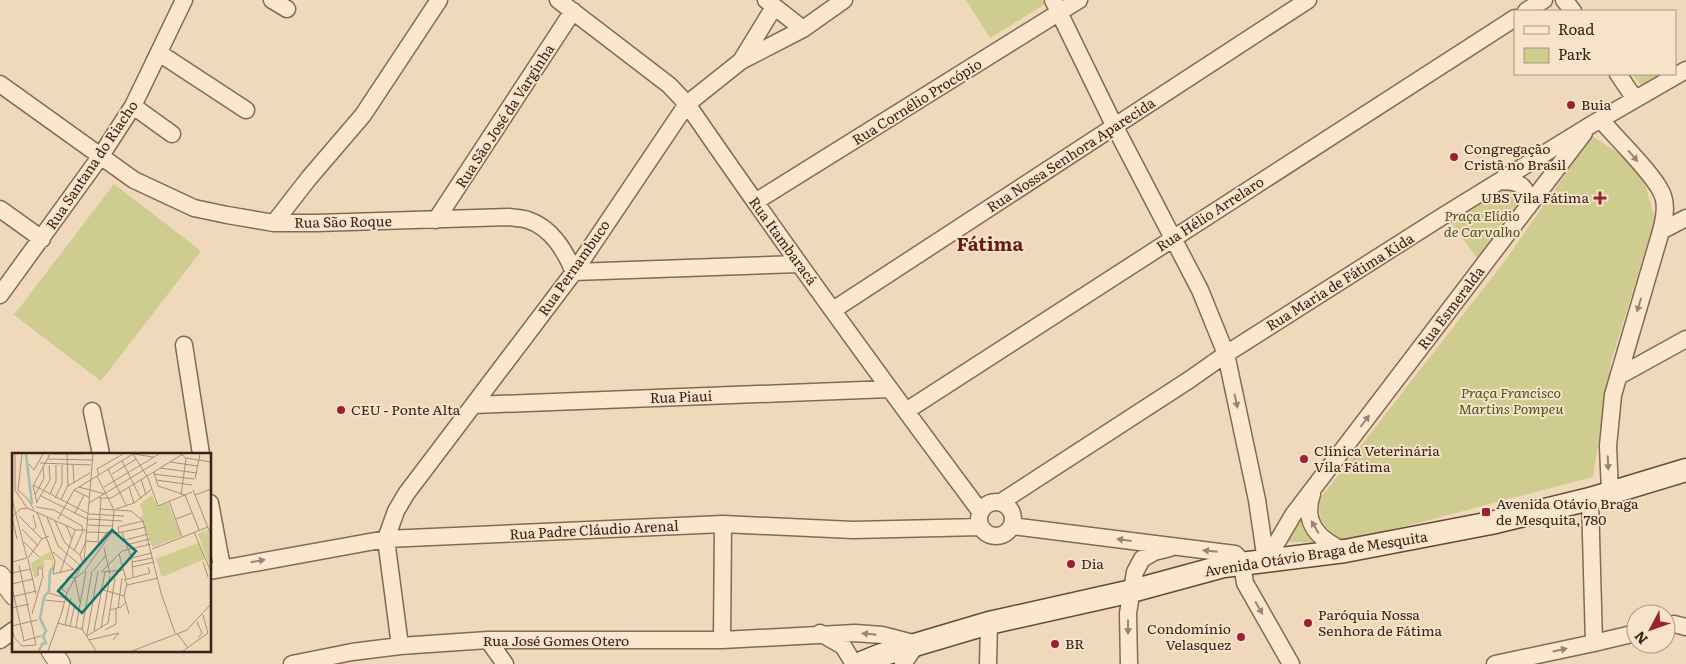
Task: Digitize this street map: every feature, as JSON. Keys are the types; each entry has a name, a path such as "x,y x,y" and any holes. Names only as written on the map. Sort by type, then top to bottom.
{"main road":[{"name":"Avenida Otávio Braga de Mesquita","path":"859,664 917,644 989,623 1132,591 1224,566 1345,551 1491,524 1600,496 1686,470"}],"street":[{"name":"Rua Santana do Riacho","path":"0,295 100,157 133,106 184,0"},
{"path":"272,0 287,9"},
{"path":"274,223 309,178 363,115 439,0"},
{"name":"Rua Itambaracá","path":"558,0 669,85 687,104 980,519"},
{"path":"741,61 803,29 844,0"},
{"name":"Rua Cornélio Procópio","path":"755,202 1056,6 1078,0"},
{"name":"Rua Nossa Senhora Aparecida","path":"833,310 1308,0"},
{"path":"1528,10 1544,0"},
{"path":"1564,0 1572,10"},
{"path":"770,3 803,29"},
{"name":"Rua Pernambuco","path":"386,539 396,511 406,494 574,272 687,104 741,61 770,3"},
{"path":"1056,6 1115,127 1200,290 1226,354 1257,500 1266,561"},
{"name":"Rua São José da Varginha","path":"436,220 573,12"},
{"name":"Rua Hélio Arrelaro","path":"906,412 1514,19"},
{"path":"159,53 246,110"},
{"path":"1619,75 1635,99"},
{"name":"Rua Maria de Fátima Kida","path":"1001,502 1226,354 1500,181 1674,75"},
{"name":"Rua São Roque","path":"0,84 134,180 194,208 274,223 508,217 528,220 541,227 560,244 568,256 574,272"},
{"path":"133,106 172,134"},
{"path":"1594,643 1600,496 1608,446 1613,395 1665,214 1663,196 1656,182 1595,123"},
{"name":"Rua Esmeralda","path":"1266,561 1293,515 1528,207 1595,123"},
{"path":"1500,181 1514,181 1520,184 1526,190 1528,207"},
{"path":"0,209 42,239"},
{"path":"1661,231 1686,218"},
{"path":"574,272 799,264"},
{"path":"1619,376 1686,339"},
{"path":"184,345 201,453"},
{"name":"Rua Piaui","path":"474,405 889,389"},
{"path":"92,411 101,453"},
{"name":"Rua Esmeralda","path":"1313,490 1308,508 1313,526 1321,537 1345,551"},
{"path":"1257,500 1264,515 1270,519 1277,521 1293,515"},
{"path":"1001,502 1010,508 1013,514 1012,526 1003,535 994,536 986,533 980,519 989,503 1001,502"},
{"path":"211,514 216,569"},
{"name":"Rua Padre Cláudio Arenal","path":"216,569 386,539 723,524 854,530 980,519"},
{"path":"722,640 723,524"},
{"path":"1012,526 1234,554 1242,564 1245,583 1291,664"},
{"path":"386,539 400,646"},
{"path":"1129,664 1128,613 1134,572 1142,559 1154,552 1172,547"},
{"path":"0,576 12,592"},
{"path":"988,664 989,623"},
{"path":"0,640 12,631"},
{"name":"Rua José Gomes Otero","path":"292,664 353,658 400,646 488,640 722,640 855,632 882,635 917,644"},
{"path":"820,634 843,646 854,664"},
{"path":"1495,664 1626,635"},
{"path":"488,640 505,664"},
{"path":"903,664 917,644"},
{"path":"52,652 60,664"}],"green space":[{"path":"966,0 1042,0 1045,4 990,38"},
{"path":"1633,75 1657,75 1642,86"},
{"name":"Praça Francisco Martins Pompeu","path":"1592,136 1620,154 1644,182 1655,218 1611,362 1593,477 1341,543 1321,521 1318,501 1504,262"},
{"name":"Praça Elídio de Carvalho","path":"1511,182 1524,206 1482,265 1446,216"},
{"path":"114,184 201,251 101,381 14,315"},
{"path":"1303,509 1313,536 1312,542 1284,542"}],"place":[{"name":"Buia","path":"1571,105"},
{"name":"Congregação Cristã no Brasil","path":"1454,157"},
{"name":"UBS Vila Fátima","path":"1600,198"},
{"name":"CEU - Ponte Alta","path":"341,410"},
{"name":"Clínica Veterinária Vila Fátima","path":"1304,459"},
{"name":"Avenida Otávio Braga de Mesquita, 780","path":"1486,512"},
{"name":"Dia","path":"1071,564"},
{"name":"Paróquia Nossa Senhora de Fátima","path":"1308,623"},
{"name":"Condomínio Velasquez","path":"1241,637"},
{"name":"BR","path":"1055,644"}],"district":[{"name":"Fátima","path":"990,244"}]}
